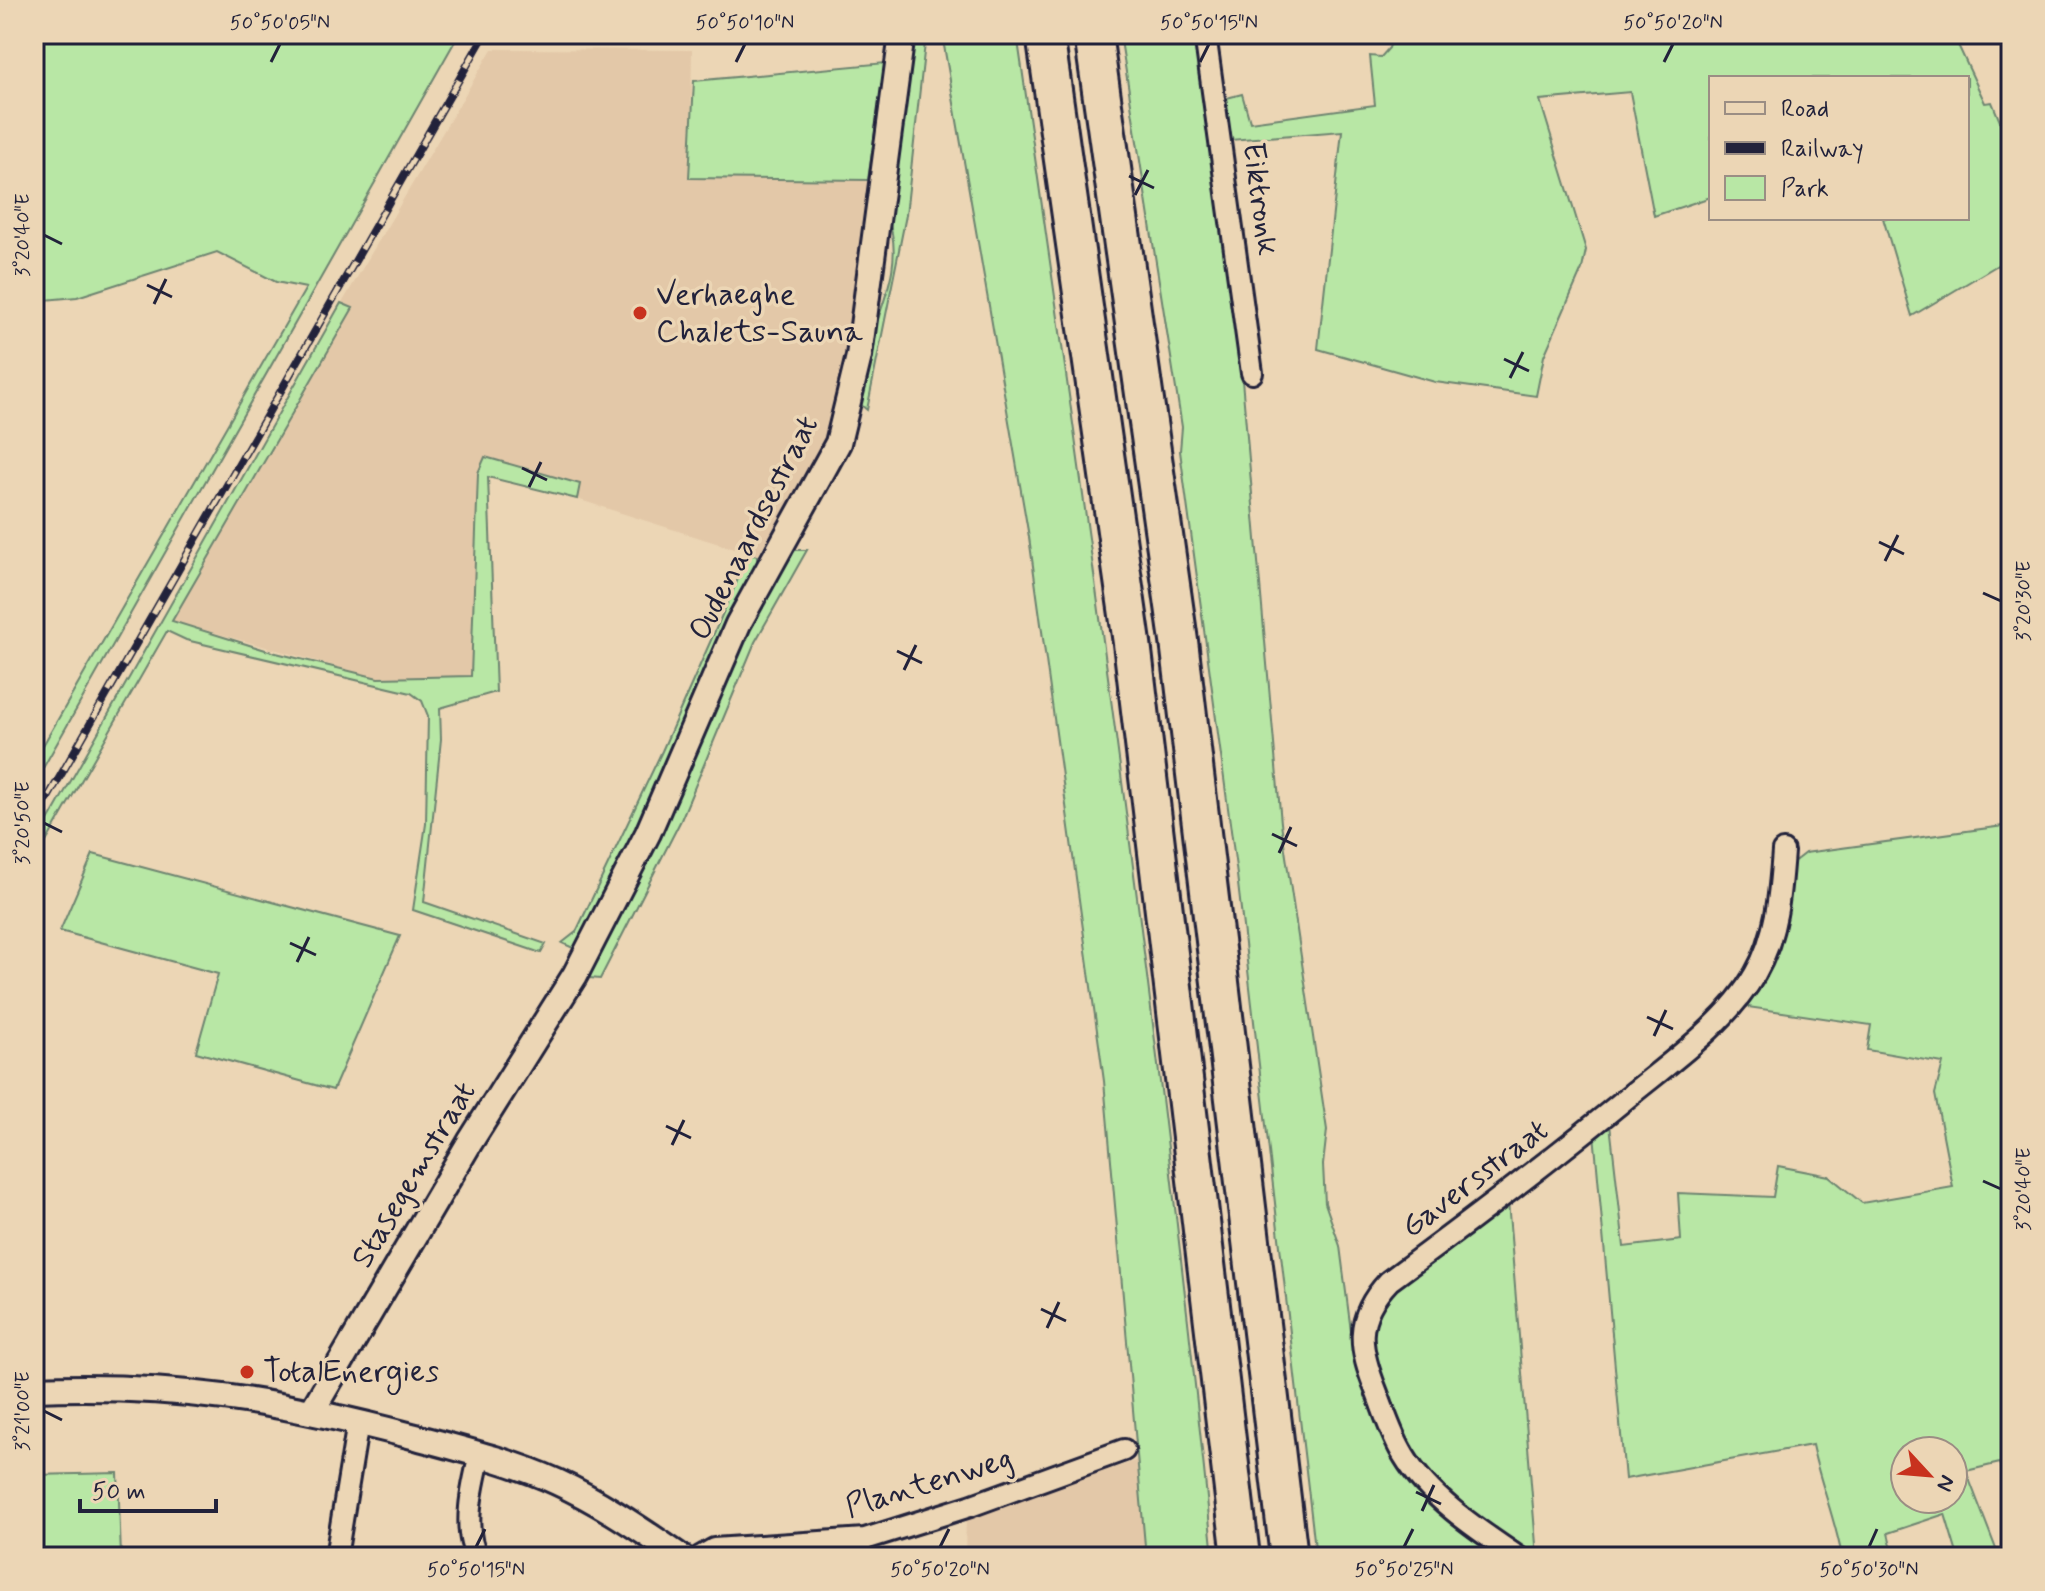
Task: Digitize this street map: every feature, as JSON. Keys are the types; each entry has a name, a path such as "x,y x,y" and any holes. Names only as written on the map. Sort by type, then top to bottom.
{"highway":[{"path":"1045,34 1132,643 1241,1557"},
{"path":"1093,34 1179,641 1289,1557"}],"street":[{"name":"Oudenaardsestraat","path":"575,975 648,833 738,624 838,443 859,356 902,34"},
{"name":"Eiktronk","path":"1205,34 1252,373"},
{"name":"Gaversstraat","path":"1518,1557 1459,1514 1429,1487 1404,1456 1363,1357 1362,1326 1371,1300 1389,1281 1542,1168 1684,1052 1733,1003 1755,974 1769,941 1779,902 1783,851"},
{"name":"Stasegemstraat","path":"312,1411 470,1142 575,975"},
{"path":"34,1389 146,1387 262,1401 358,1422 480,1455 556,1481 607,1509 681,1557"},
{"path":"336,1557 358,1422"},
{"name":"Plantenweg","path":"700,1557 714,1549 865,1539 970,1506 1124,1450"},
{"path":"478,1557 471,1546 472,1484 480,1455"}],"shaded area":[{"path":"492,49 692,50 690,178 868,180 844,389 833,428 819,458 757,556 577,499 580,485 485,457 474,556 471,676 378,678 172,621 352,309 342,303"},
{"path":"1138,1460 1146,1557 965,1557 966,1517"}],"green space":[{"path":"34,34 168,34 174,40 190,34 459,34 34,784 34,761 306,288 276,282 217,252 77,297 34,301"},
{"path":"910,34 926,34 906,215 867,410 860,404 865,362 893,267 892,234 887,217"},
{"path":"942,34 1017,34 1124,794 1171,1175 1213,1557 1146,1557 1104,1081 1029,537"},
{"path":"1120,34 1195,34 1239,346 1281,823 1327,1130 1323,1165 1325,1203 1340,1246 1356,1370 1364,1373 1391,1443 1505,1557 1316,1557 1237,875 1180,451 1182,427"},
{"path":"1393,34 1953,34 1985,103 1992,102 2011,148 2011,257 1912,316 1884,220 1969,220 1969,76 1709,76 1709,198 1654,216 1630,92 1540,100 1586,250 1582,269 1544,356 1536,396 1435,382 1318,349 1342,131 1230,140 1223,99 1242,94 1250,122 1375,105 1370,56 1381,57 1389,48"},
{"path":"885,63 868,180 689,178 694,81"},
{"path":"341,303 353,308 172,621 272,652 378,678 471,676 478,473 485,457 580,484 577,499 488,477 496,692 440,708 441,739 424,902 546,944 541,953 413,910 426,824 428,716 422,701 411,693 186,640 167,631 34,863 34,846"},
{"path":"794,550 807,550 755,642 681,820 600,979 590,978 592,959 726,673 779,568"},
{"path":"749,554 757,556 757,563 681,738 581,946 573,948 562,943 576,932 662,751"},
{"path":"2011,825 2011,1494 2000,1463 1969,1470 1969,1435 1889,1435 1889,1515 1942,1515 1888,1533 1894,1557 1842,1557 1812,1445 1625,1479 1594,1133 1610,1124 1624,1247 1681,1240 1678,1193 1773,1197 1778,1166 1829,1176 1862,1203 1953,1187 1935,1094 1943,1063 1867,1050 1871,1025 1741,1006 1792,863 1805,853"},
{"path":"93,854 400,936 333,1090 196,1052 218,974 60,931"},
{"path":"1508,1201 1537,1557 1459,1506 1412,1456 1401,1436 1375,1361 1372,1339 1374,1319 1384,1297"},
{"path":"118,1473 121,1557 37,1557 34,1475"},
{"path":"1969,1479 1996,1549 1994,1557 1958,1557 1945,1515 1969,1515"}],"railway":[{"path":"34,822 485,34"}],"place":[{"name":"Verhaeghe Chalets-Sauna","path":"640,313"},
{"name":"TotalEnergies","path":"247,1372"}]}
